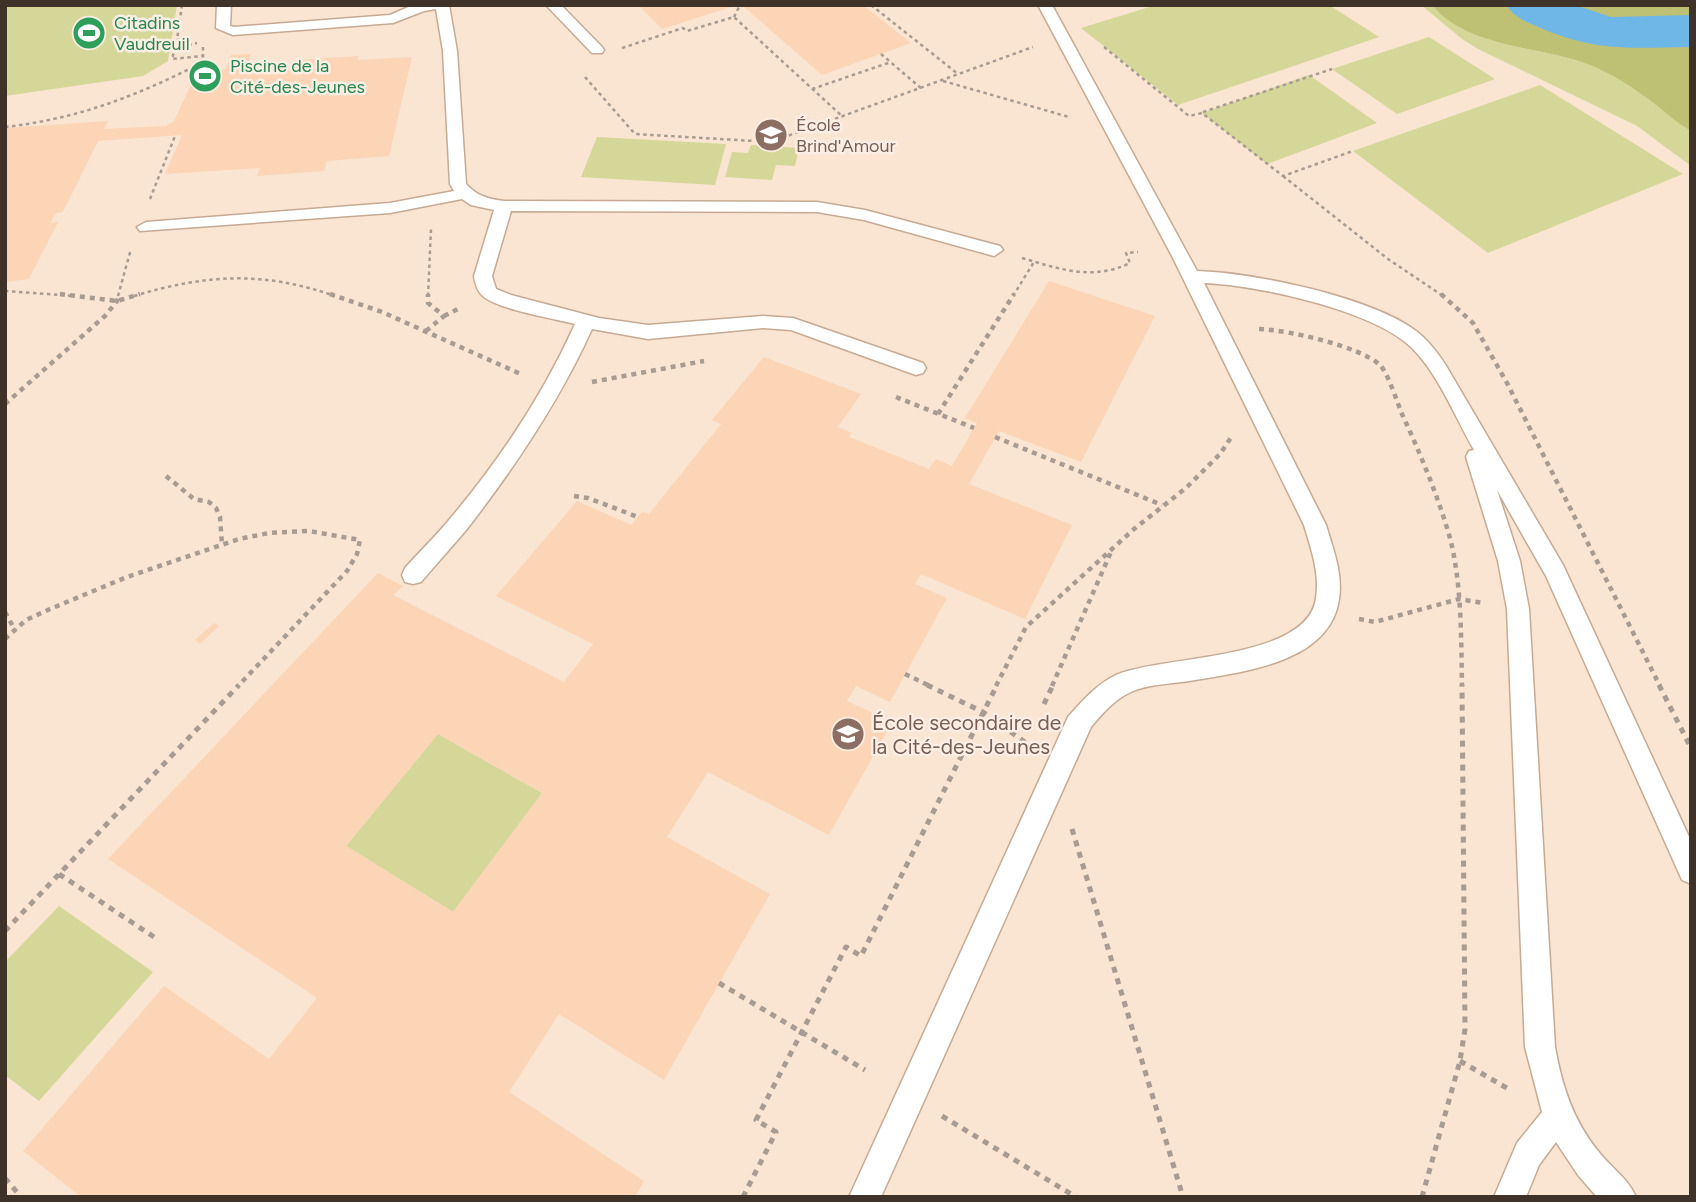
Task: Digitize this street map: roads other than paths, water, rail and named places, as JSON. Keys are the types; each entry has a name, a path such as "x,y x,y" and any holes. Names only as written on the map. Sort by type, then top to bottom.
{"lane":[{"path":"225,5 223,28 233,31 393,19 421,7 436,5"},
{"path":"442,5 450,51 456,174 464,194 473,201 504,206 817,206 865,215 994,250"},
{"path":"553,5 599,53"},
{"path":"865,1197 1077,725 1104,696 1125,683 1270,655 1303,639 1324,613 1330,588 1325,551 1192,277 1045,5"},
{"path":"146,227 390,208 464,194"},
{"path":"504,206 483,276 490,293 505,300 586,321 648,332 763,322 793,324 916,368"},
{"path":"1192,277 1226,277 1275,285 1393,326 1408,335 1429,356 1555,572 1691,871"},
{"path":"413,575 462,519 551,392 570,359 586,321"},
{"path":"1464,417 1509,561 1518,609 1540,1047 1544,1071 1558,1118 1576,1149 1595,1174 1620,1197"},
{"path":"1510,1197 1529,1148 1558,1118"}],"waterway":[{"path":"1531,5 1587,29 1611,33 1691,31"}],"place":[{"name":"Citadins Vaudreuil","path":"89,33"},
{"name":"Piscine de la Cité-des-Jeunes","path":"205,76"},
{"name":"École Brind'Amour","path":"771,135"},
{"name":"École secondaire de la Cité-des-Jeunes","path":"848,734"}]}
